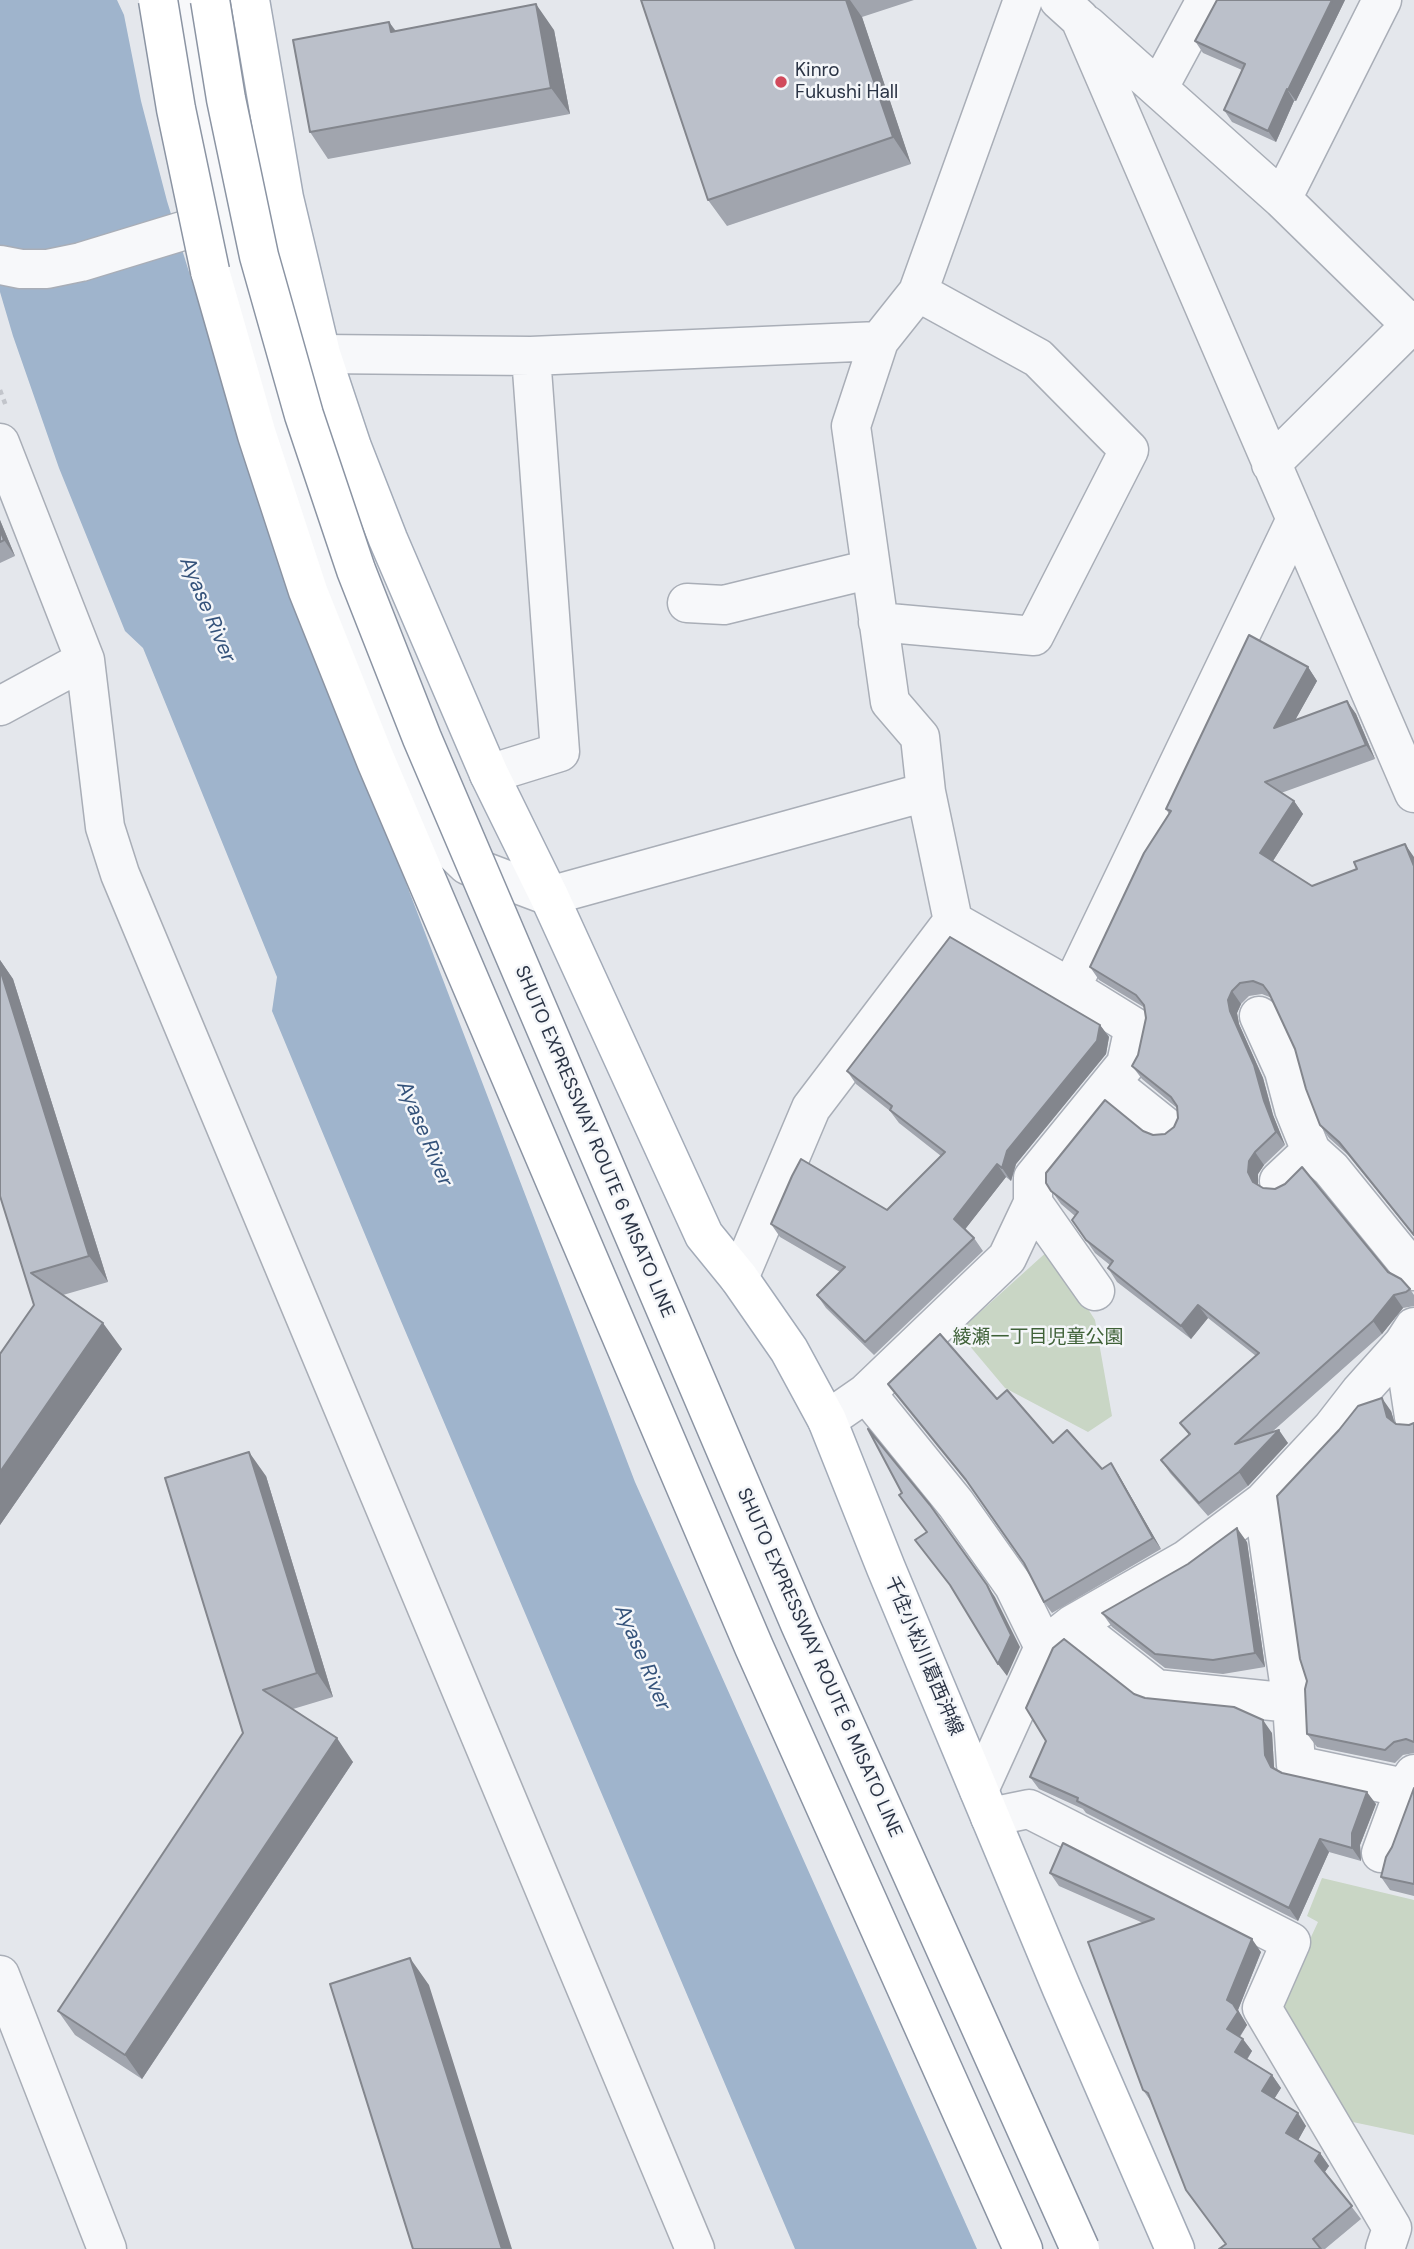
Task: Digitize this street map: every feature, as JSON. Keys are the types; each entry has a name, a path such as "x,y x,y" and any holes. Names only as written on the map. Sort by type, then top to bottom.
{"main road":[{"path":"158,0 176,109 210,271 257,435 308,591 376,761 754,1647 1023,2249"},
{"name":"SHUTO EXPRESSWAY ROUTE 6 MISATO LINE","path":"210,0 226,99 259,256 304,415 366,596 427,751 795,1611 1080,2249"},
{"name":"千住小松川葛西沖線","path":"250,0 284,198 321,354 352,447 388,539 489,774 549,896 704,1235 739,1278 789,1350 827,1420 1062,1989 1175,2249"}],"street":[{"path":"187,0 220,219 302,511 361,665 421,804 445,844 467,865 549,896 926,792"},
{"path":"827,1420 866,1392 1007,1258 1033,1203 1033,1178 1126,1064 1134,1027 953,921 926,792 920,737 890,702 851,426 880,341 918,292 1023,0"},
{"path":"1159,88 1206,0"},
{"path":"1282,200 1382,0"},
{"path":"1070,9 1282,200 1413,324 1271,464"},
{"path":"1070,9 1414,793"},
{"path":"0,265 34,269 81,262 220,219"},
{"path":"878,622 1034,636 1129,450 1038,358 918,292"},
{"path":"321,354 531,356 880,341"},
{"path":"489,774 560,752 531,356"},
{"path":"0,443 85,660 105,827 120,874 695,2249"},
{"path":"1071,988 1296,519"},
{"path":"687,603 724,605 871,569"},
{"path":"0,706 85,660"},
{"path":"739,1278 811,1108 953,921"},
{"path":"1259,1016 1284,1071 1293,1109 1311,1151 1331,1169 1414,1271"},
{"path":"1111,1083 1166,1127"},
{"path":"1279,1181 1311,1151"},
{"path":"1033,1203 1095,1291"},
{"path":"1408,1335 1414,1417"},
{"path":"1385,2249 1392,2228 1262,2008 1291,1942 1029,1809 985,1803 1059,1635 1187,1559 1263,1502 1332,1429 1408,1335"},
{"path":"866,1392 957,1504 1014,1586 1059,1635 1156,1689 1292,1703"},
{"path":"1263,1502 1292,1703 1296,1765 1409,1781 1381,1853"},
{"path":"0,1975 107,2249"}],"green space":[{"name":"綾瀬一丁目児童公園","path":"1050,1249 1095,1320 1112,1416 1088,1432 1005,1388 958,1332"},
{"path":"1322,1878 1414,1900 1414,2135 1348,2121 1279,2006 1318,1922 1307,1916"}],"water":[{"name":"Ayase River","path":"0,0 117,0 124,15 141,101 167,201 260,501 635,1482 977,2249 795,2249 272,1011 277,977 143,648 125,631 59,468 0,292"}],"building":[{"name":"Kinro Fukushi Hall","path":"641,0 846,0 893,137 708,200"},
{"path":"1217,0 1332,0 1268,131 1224,110 1245,64 1195,41"},
{"path":"536,4 551,88 310,132 293,40 389,22 391,32"},
{"path":"1249,635 1308,667 1274,728 1347,701 1366,745 1265,782 1294,801 1260,853 1312,886 1357,869 1354,862 1405,844 1414,866 1414,1235 1339,1142 1320,1125 1295,1049 1269,993 1263,985 1253,981 1240,983 1228,1000 1230,1011 1254,1065 1276,1132 1249,1161 1248,1172 1253,1182 1263,1188 1275,1189 1285,1184 1302,1167 1388,1272 1401,1279 1410,1289 1394,1295 1373,1321 1235,1444 1279,1430 1239,1472 1199,1503 1161,1460 1190,1434 1180,1423 1259,1353 1198,1305 1181,1326 1108,1268 1113,1261 1086,1240 1072,1220 1078,1212 1051,1191 1046,1183 1046,1173 1105,1100 1143,1131 1153,1135 1165,1134 1174,1127 1178,1118 1177,1106 1171,1097 1132,1066 1138,1055 1146,1018 1144,1005 1136,995 1090,967 1144,853 1171,811 1166,809"},
{"path":"950,937 1100,1025 1097,1041 1007,1151 1002,1168 997,1164 954,1219 974,1238 865,1342 817,1295 845,1267 771,1224 801,1159 887,1210 945,1152 890,1110 892,1106 847,1071"},
{"path":"0,969 89,1256 31,1273 103,1323 0,1472 0,1354 34,1305 0,1196"},
{"path":"940,1334 997,1399 1007,1390 1053,1443 1067,1430 1102,1469 1111,1463 1153,1538 1044,1602 1024,1563 966,1480 888,1384"},
{"path":"1382,1398 1387,1417 1396,1424 1414,1423 1414,1742 1406,1739 1394,1742 1385,1750 1307,1734 1307,1681 1300,1659 1277,1496 1358,1406"},
{"path":"868,1429 930,1505 987,1585 1011,1635 998,1664 950,1585 915,1540 927,1532 899,1495 902,1493"},
{"path":"249,1452 317,1673 263,1690 337,1738 125,2055 58,2011 243,1733 165,1478"},
{"path":"1237,1528 1255,1653 1213,1660 1155,1654 1102,1613 1188,1564"},
{"path":"1064,1639 1134,1694 1145,1698 1234,1707 1263,1720 1265,1755 1271,1767 1282,1773 1367,1792 1352,1833 1352,1848 1320,1839 1289,1908 1077,1801 1078,1798 1030,1777 1046,1741 1026,1708 1053,1648"},
{"path":"1414,1788 1414,1884 1381,1877 1386,1857"},
{"path":"1063,1843 1252,1939 1227,2000 1238,2012 1227,2029 1243,2039 1235,2052 1272,2075 1262,2091 1298,2113 1286,2133 1320,2153 1315,2161 1352,2206 1313,2239 1321,2249 1219,2249 1226,2244 1186,2190 1148,2093 1143,2090 1088,1942 1154,1919 1050,1873"},
{"path":"410,1958 502,2249 413,2249 330,1984"}],"place":[{"name":"Kinro Fukushi Hall","path":"781,82"}]}
